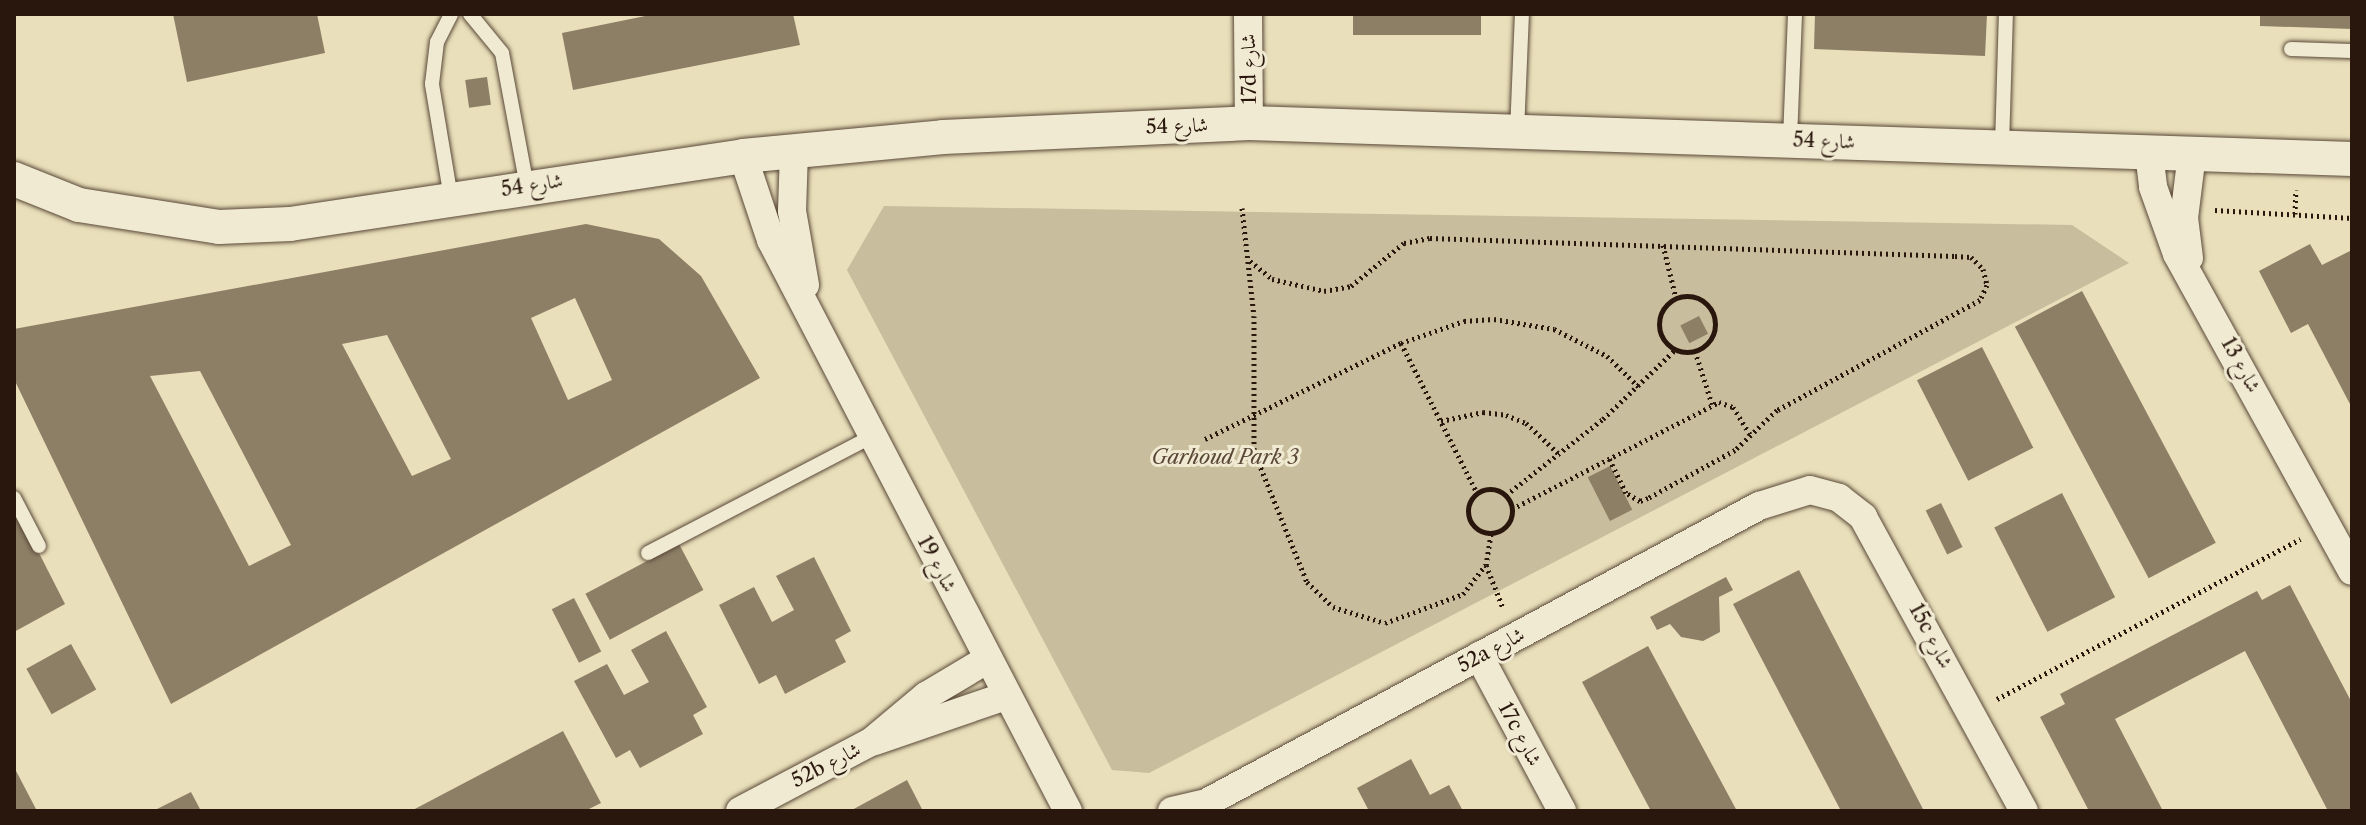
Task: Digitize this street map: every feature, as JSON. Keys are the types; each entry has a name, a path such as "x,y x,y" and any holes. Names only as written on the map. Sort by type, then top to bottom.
{"street":[{"name":"17d شارع","path":"1248,14 1249,123"},
{"name":"شارع 54","path":"14,179 79,205 219,227 290,224 743,156 1249,123 2352,159"},
{"name":"شارع 19","path":"794,151 792,211 811,313"},
{"name":"شارع 13","path":"2149,153 2163,221 2352,571"},
{"path":"2192,154 2188,250 2195,282"},
{"name":"شارع 19","path":"743,156 771,240 1068,811"},
{"name":"52a شارع","path":"1172,811 1201,807 1759,506 1810,490"},
{"name":"15c شارع","path":"1810,490 1839,498 1863,517 2024,811"},
{"name":"17c شارع","path":"1479,656 1562,811"},
{"name":"52b شارع","path":"740,811 768,804 871,742 926,696 988,659"},
{"name":"52b شارع","path":"871,742 940,724 1006,696"}],"lane":[{"path":"451,14 437,42 432,84 451,198"},
{"path":"470,14 502,53 527,186"},
{"path":"1517,132 1522,14"},
{"path":"1790,139 1795,14"},
{"path":"2002,147 2006,14"},
{"path":"2291,49 2352,51"},
{"path":"648,553 871,437"},
{"path":"14,498 39,546"}],"path":[{"path":"1242,208 1250,261 1255,358 1250,414 1260,470 1298,566 1333,607 1367,621 1401,621 1463,594 1486,565 1491,534"},
{"path":"2188,250 2212,235 2215,208 2352,218"},
{"path":"1250,261 1284,284 1324,291 1375,272 1417,238 1955,256 1971,257 1983,269 1987,285 1980,300 1777,410 1725,456 1640,501 1626,493 1609,458"},
{"path":"1663,245 1676,298"},
{"path":"1676,298 1705,302 1715,320 1710,339 1695,351 1676,349 1662,337 1659,319 1676,298"},
{"path":"1205,439 1250,414 1401,343 1464,321 1524,321 1582,340 1639,387"},
{"path":"1401,343 1477,493 1469,518 1491,534"},
{"path":"1506,495 1639,387 1676,349"},
{"path":"1695,351 1712,404"},
{"path":"1491,534 1504,529 1512,509 1712,404 1727,402 1750,434"},
{"path":"1441,421 1483,412 1506,415 1535,429 1558,453"},
{"path":"1477,493 1492,489 1506,495 1512,509"},
{"path":"1972,713 2327,524"},
{"path":"1486,565 1518,635"}],"green space":[{"name":"Garhoud Park 3","path":"884,206 2072,225 2129,263 1149,773 1112,770 847,270"}],"building":[{"path":"173,14 317,14 325,53 187,82"},
{"path":"655,14 793,14 800,45 573,90 562,33"},
{"path":"1353,14 1481,14 1481,35 1353,35"},
{"path":"1815,14 1987,14 1985,56 1814,49"},
{"path":"2260,14 2352,14 2352,29 2260,26"},
{"path":"487,77 491,105 469,108 465,80"},
{"path":"586,224 659,239 701,276 760,378 171,704 14,379 14,329","holes":["575,298 612,380 568,400 531,318","387,335 451,459 412,476 342,344","200,371 291,545 249,566 150,376"]},
{"path":"2310,244 2322,265 2352,250 2352,408 2308,324 2291,333 2259,271"},
{"path":"2082,291 2216,543 2149,578 2015,327"},
{"path":"1699,316 1708,334 1689,343 1680,326"},
{"path":"1982,347 2033,448 1968,481 1917,380"},
{"path":"1610,466 1632,510 1610,521 1588,477"},
{"path":"2062,493 2115,597 2047,632 1994,528"},
{"path":"1941,503 1962,547 1947,554 1926,510"},
{"path":"14,504 65,604 14,632"},
{"path":"679,544 703,590 610,640 585,594"},
{"path":"814,557 851,631 835,640 846,662 785,694 776,675 759,684 719,605 754,587 772,622 794,610 776,576"},
{"path":"1799,570 1924,811 1841,811 1733,604"},
{"path":"1726,577 1733,590 1719,597 1720,632 1703,641 1681,637 1670,624 1657,630 1650,617"},
{"path":"2290,585 2352,703 2352,811 2328,811 2245,651 2115,719 2163,811 2089,811 2040,717 2065,704 2060,694 2257,591 2262,600"},
{"path":"574,598 601,651 579,663 552,609"},
{"path":"666,631 707,707 693,715 703,734 640,768 630,750 616,758 574,681 607,664 624,695 649,682 631,650"},
{"path":"71,644 96,689 52,714 26,669"},
{"path":"1648,646 1737,811 1651,811 1582,682"},
{"path":"563,731 601,803 585,811 411,811"},
{"path":"1411,759 1430,795 1449,785 1463,811 1369,811 1357,788"},
{"path":"14,767 37,811 14,811"},
{"path":"907,780 923,811 850,811"},
{"path":"191,792 201,811 153,811"}]}
